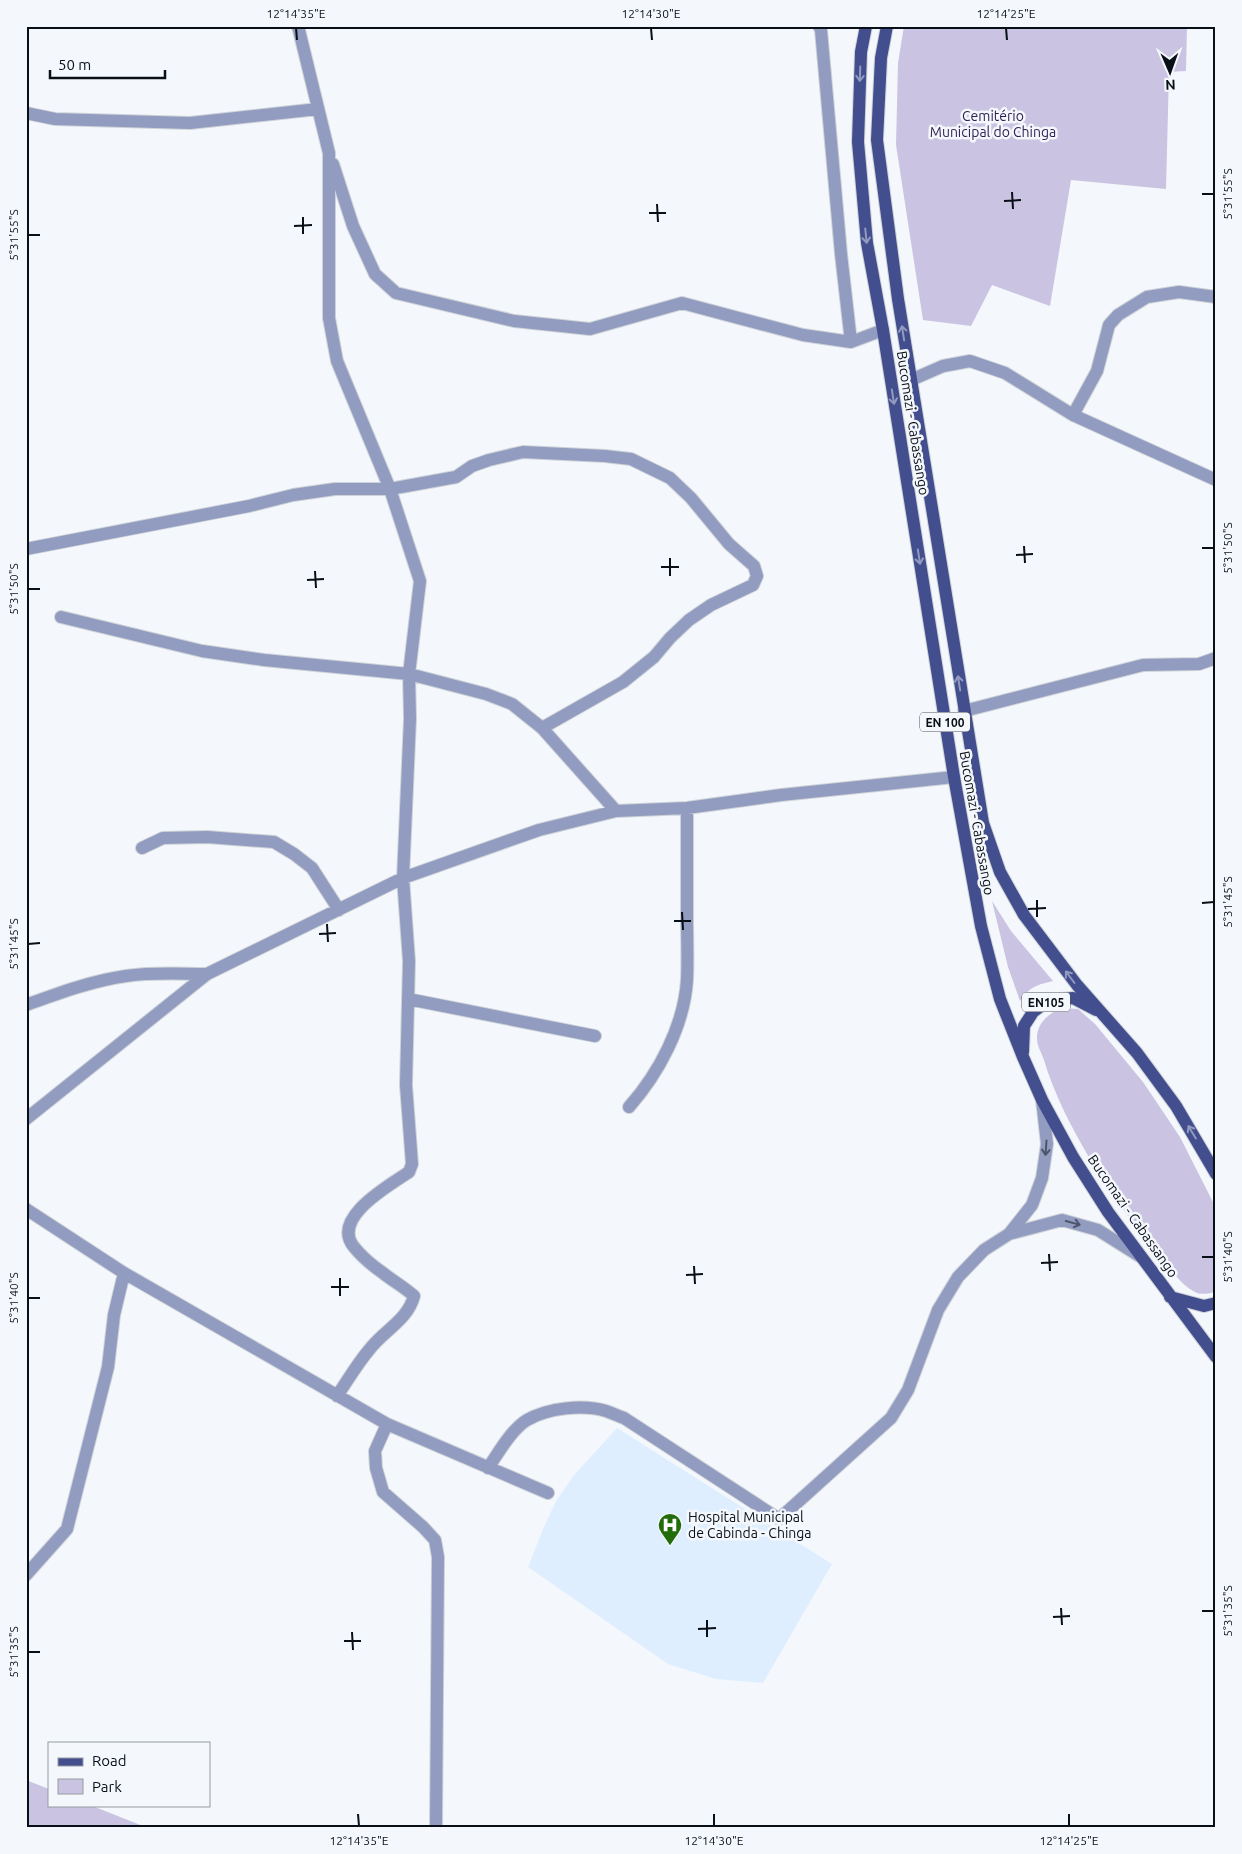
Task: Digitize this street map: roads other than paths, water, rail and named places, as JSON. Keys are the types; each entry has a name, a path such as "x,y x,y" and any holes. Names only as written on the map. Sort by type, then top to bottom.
{"main road":[{"name":"Bucomazi - Cabassango","path":"866,26 861,52 858,142 867,242 980,926 1000,999 1042,1100 1078,1165 1108,1212 1216,1357"},
{"name":"Bucomazi - Cabassango","path":"887,26 882,58 877,140 898,299 983,823 1000,872 1024,915 1077,985 1105,1015 1176,1106 1216,1174"},
{"name":"EN105","path":"1023,1057 1024,1026 1033,1012 1049,1000 1072,998 1105,1015"},
{"path":"1170,1297 1204,1306 1216,1303"}],"street":[{"path":"298,26 329,153 353,226 375,274 396,293 514,321 590,329 682,303 803,335 851,342 883,330"},
{"path":"819,26 821,30 840,244 851,342"},
{"path":"26,113 55,119 190,122 318,109"},
{"path":"329,153 329,318 337,361 390,489 420,581 409,674 410,719 403,878 409,961 406,1085 412,1164 409,1172 364,1204 352,1221 348,1234 353,1246 382,1272 414,1296 412,1305 403,1317 370,1348 337,1396"},
{"path":"1073,415 1097,372 1109,325 1118,315 1147,296 1179,292 1216,297"},
{"path":"911,380 943,366 970,361 1005,373 1073,415 1216,480"},
{"path":"26,549 293,496 335,489 390,489 456,477 480,463 523,452 605,456 631,460 670,478 691,498 729,544 754,566 757,576 753,584 711,605 689,620 654,657 623,682 542,728"},
{"path":"61,617 202,651 264,660 409,674 486,694 512,704 542,728 616,811"},
{"path":"964,711 1144,665 1199,664 1216,658"},
{"path":"26,1119 207,974 403,878 539,830 616,811 687,808 781,795 954,777"},
{"path":"629,1107 645,1089 663,1058 676,1027 686,989 687,808"},
{"path":"142,848 163,838 207,837 274,842 312,868 339,910"},
{"path":"26,1005 65,990 126,976 162,973 207,974"},
{"path":"408,1000 595,1036"},
{"path":"1009,1234 1032,1205 1042,1178 1048,1144 1042,1100"},
{"path":"26,1209 124,1273 387,1424 548,1493"},
{"path":"488,1468 510,1437 526,1421 542,1414 564,1409 589,1408 605,1410 624,1418 778,1519 891,1418 908,1390 938,1310 958,1277 984,1250 1009,1234 1062,1220 1098,1230 1142,1258"},
{"path":"26,1575 67,1529 108,1367 114,1315 124,1273"},
{"path":"387,1424 375,1451 376,1468 383,1492 435,1540 438,1557 436,1828"}],"place":[{"name":"Hospital Municipal de Cabinda - Chinga","path":"670,1546"}],"park label":[{"name":"Cemitério Municipal do Chinga","path":"993,124"}]}
